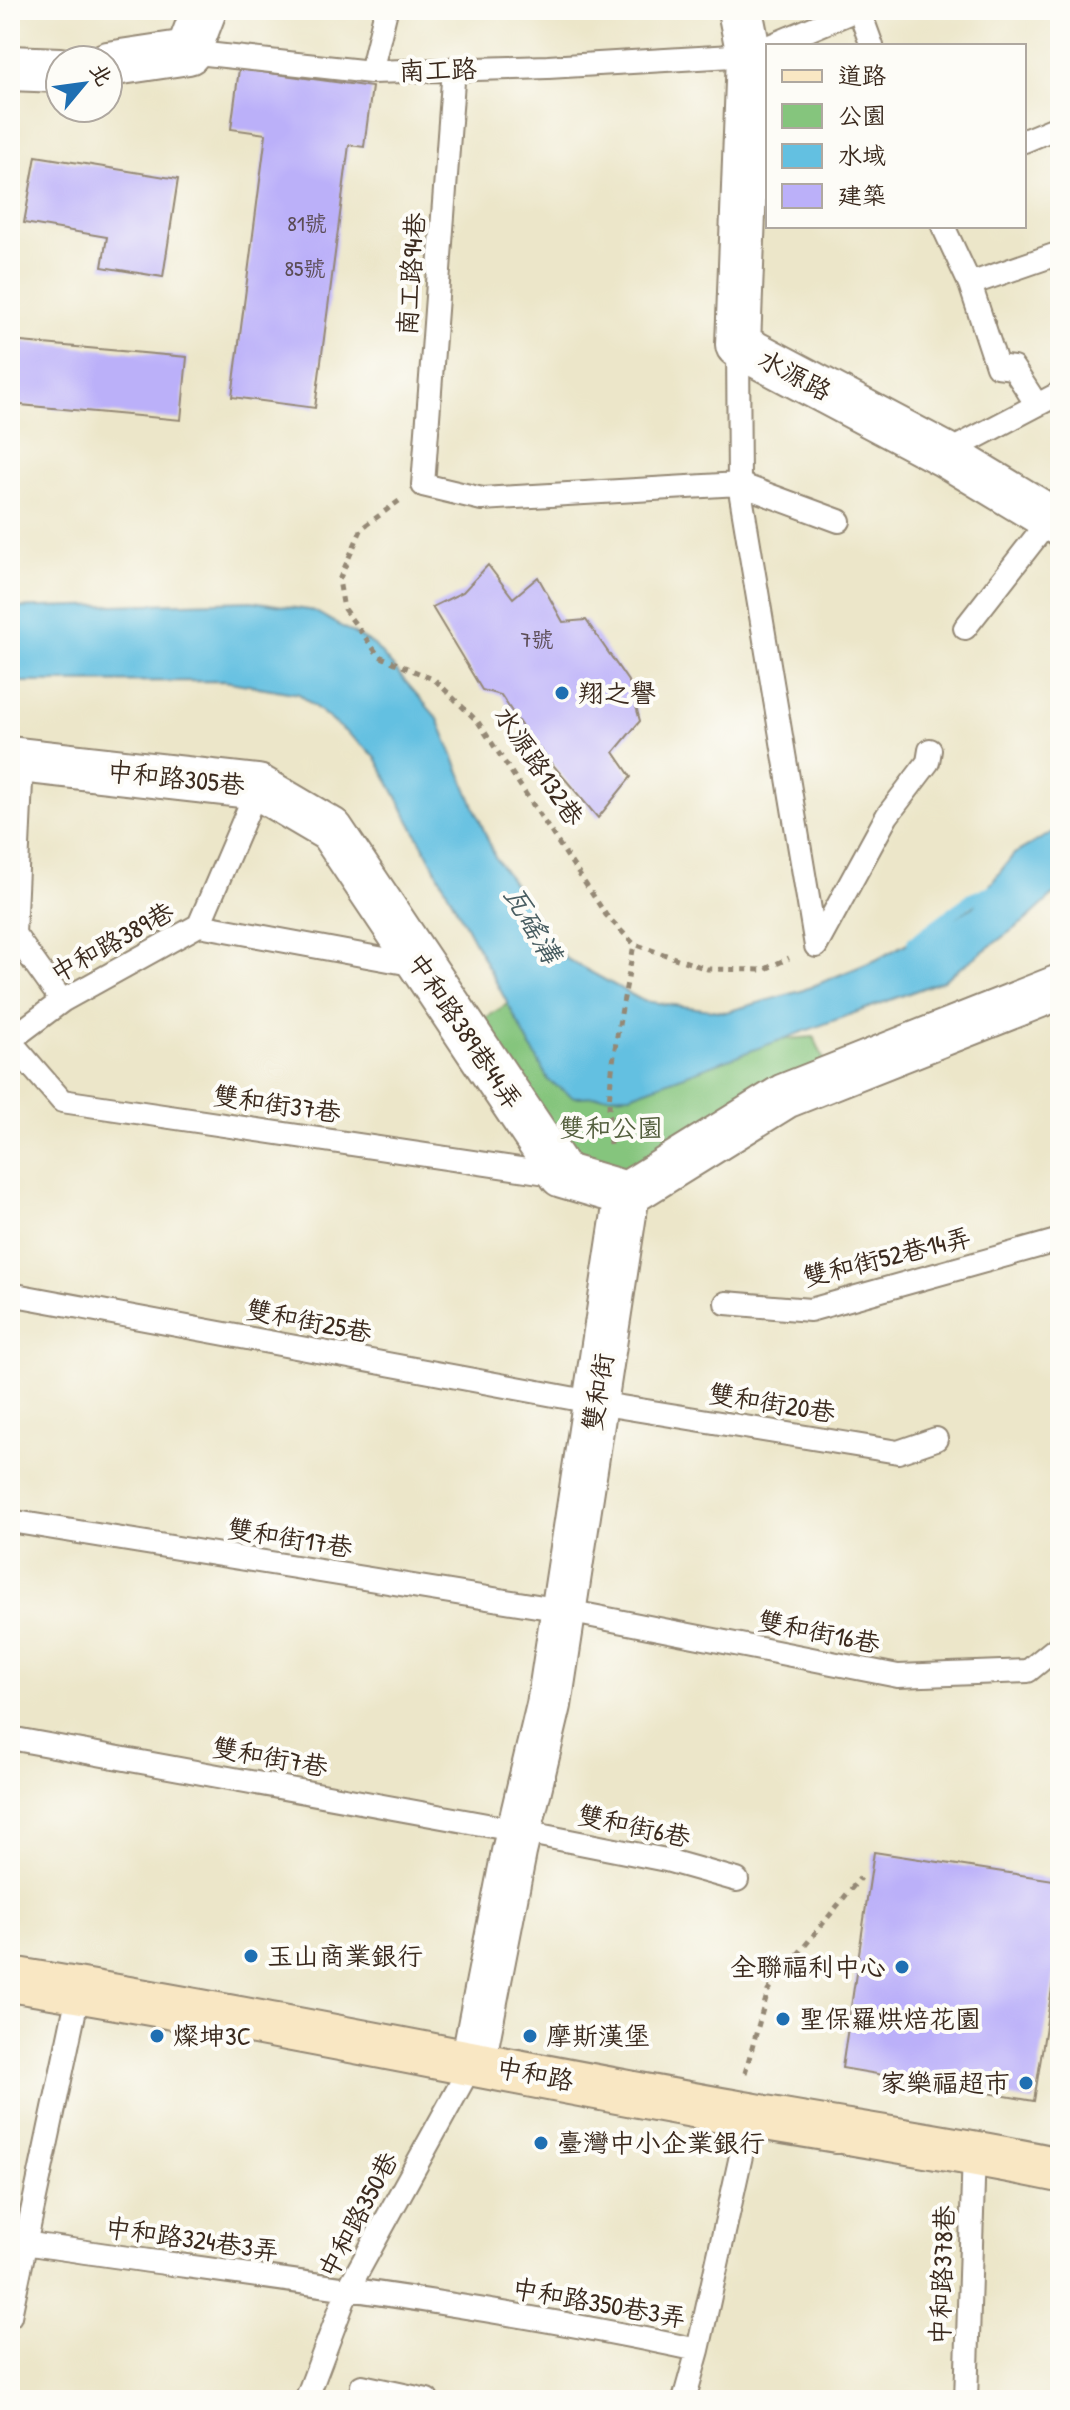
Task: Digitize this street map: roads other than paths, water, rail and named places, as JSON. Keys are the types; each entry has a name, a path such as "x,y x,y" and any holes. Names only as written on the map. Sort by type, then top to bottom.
{"main road":[{"name":"中和路","path":"10,1979 742,2114 974,2151 1060,2170"}],"street":[{"path":"188,52 204,10"},
{"name":"水源路","path":"740,10 763,49 738,345 944,454 1057,519"},
{"name":"南工路","path":"124,62 188,52"},
{"path":"10,68 44,69"},
{"name":"中和路305巷","path":"16,760 258,787 331,830"},
{"name":"中和路389巷44弄","path":"331,830 562,1175"},
{"path":"562,1175 641,1186 785,1096 1060,987"},
{"name":"雙和街","path":"473,2062 519,1831 549,1705 597,1403 641,1186"}],"lane":[{"path":"371,72 386,10"},
{"name":"南工路","path":"775,44 857,10"},
{"path":"857,10 871,44"},
{"name":"南工路","path":"188,52 371,72 548,67 763,49"},
{"name":"南工路94巷","path":"454,68 423,485 482,499 739,484"},
{"path":"1026,140 1060,126"},
{"path":"944,228 970,284 997,366 1013,368 1037,405"},
{"path":"970,284 1060,253"},
{"path":"738,345 739,484 816,946 887,816 928,762 930,750"},
{"path":"944,454 1060,393"},
{"path":"739,484 839,521"},
{"path":"965,628 1057,519"},
{"path":"16,760 14,934 62,1001"},
{"name":"中和路389巷","path":"10,1040 62,1001 199,925 258,787"},
{"path":"199,925 422,966"},
{"name":"雙和街37巷","path":"10,1040 62,1101 562,1175"},
{"name":"雙和街52巷14弄","path":"726,1303 810,1310 1060,1240"},
{"name":"雙和街25巷","path":"10,1294 597,1403"},
{"name":"雙和街20巷","path":"597,1403 898,1452 936,1439"},
{"name":"雙和街17巷","path":"10,1521 562,1610"},
{"name":"雙和街16巷","path":"562,1610 898,1676 1028,1671 1060,1645"},
{"name":"雙和街7巷","path":"10,1738 519,1831"},
{"name":"雙和街6巷","path":"519,1831 666,1860 737,1880"},
{"path":"10,2316 19,2242 79,1990"},
{"name":"中和路350巷","path":"306,2400 348,2289 473,2062"},
{"name":"中和路350巷3弄","path":"348,2289 611,2331 698,2350 742,2114"},
{"name":"中和路378巷","path":"966,2400 974,2151"},
{"name":"中和路324巷3弄","path":"19,2242 348,2289"},
{"path":"684,2400 698,2350"},
{"path":"362,2386 427,2400"}],"water":[{"path":"252,601 314,611 374,645 438,719 495,857 565,958 643,1001 726,1012 801,991 878,959 973,907 1014,854 1060,828 1060,889 1026,920 942,981 630,1095 574,1097 549,1081 375,756 299,694 224,681 10,682 10,608"}],"waterway":[{"name":"瓦磘溝","path":"913,942 971,899 998,888"}],"place":[{"name":"翔之譽","path":"562,693"},
{"name":"玉山商業銀行","path":"251,1956"},
{"name":"全聯福利中心","path":"902,1967"},
{"name":"聖保羅烘焙花園","path":"783,2019"},
{"name":"燦坤3C","path":"157,2036"},
{"name":"摩斯漢堡","path":"530,2036"},
{"name":"家樂福超市","path":"1026,2083"},
{"name":"臺灣中小企業銀行","path":"541,2143"}],"park label":[{"name":"雙和公園","path":"611,1128"}]}
